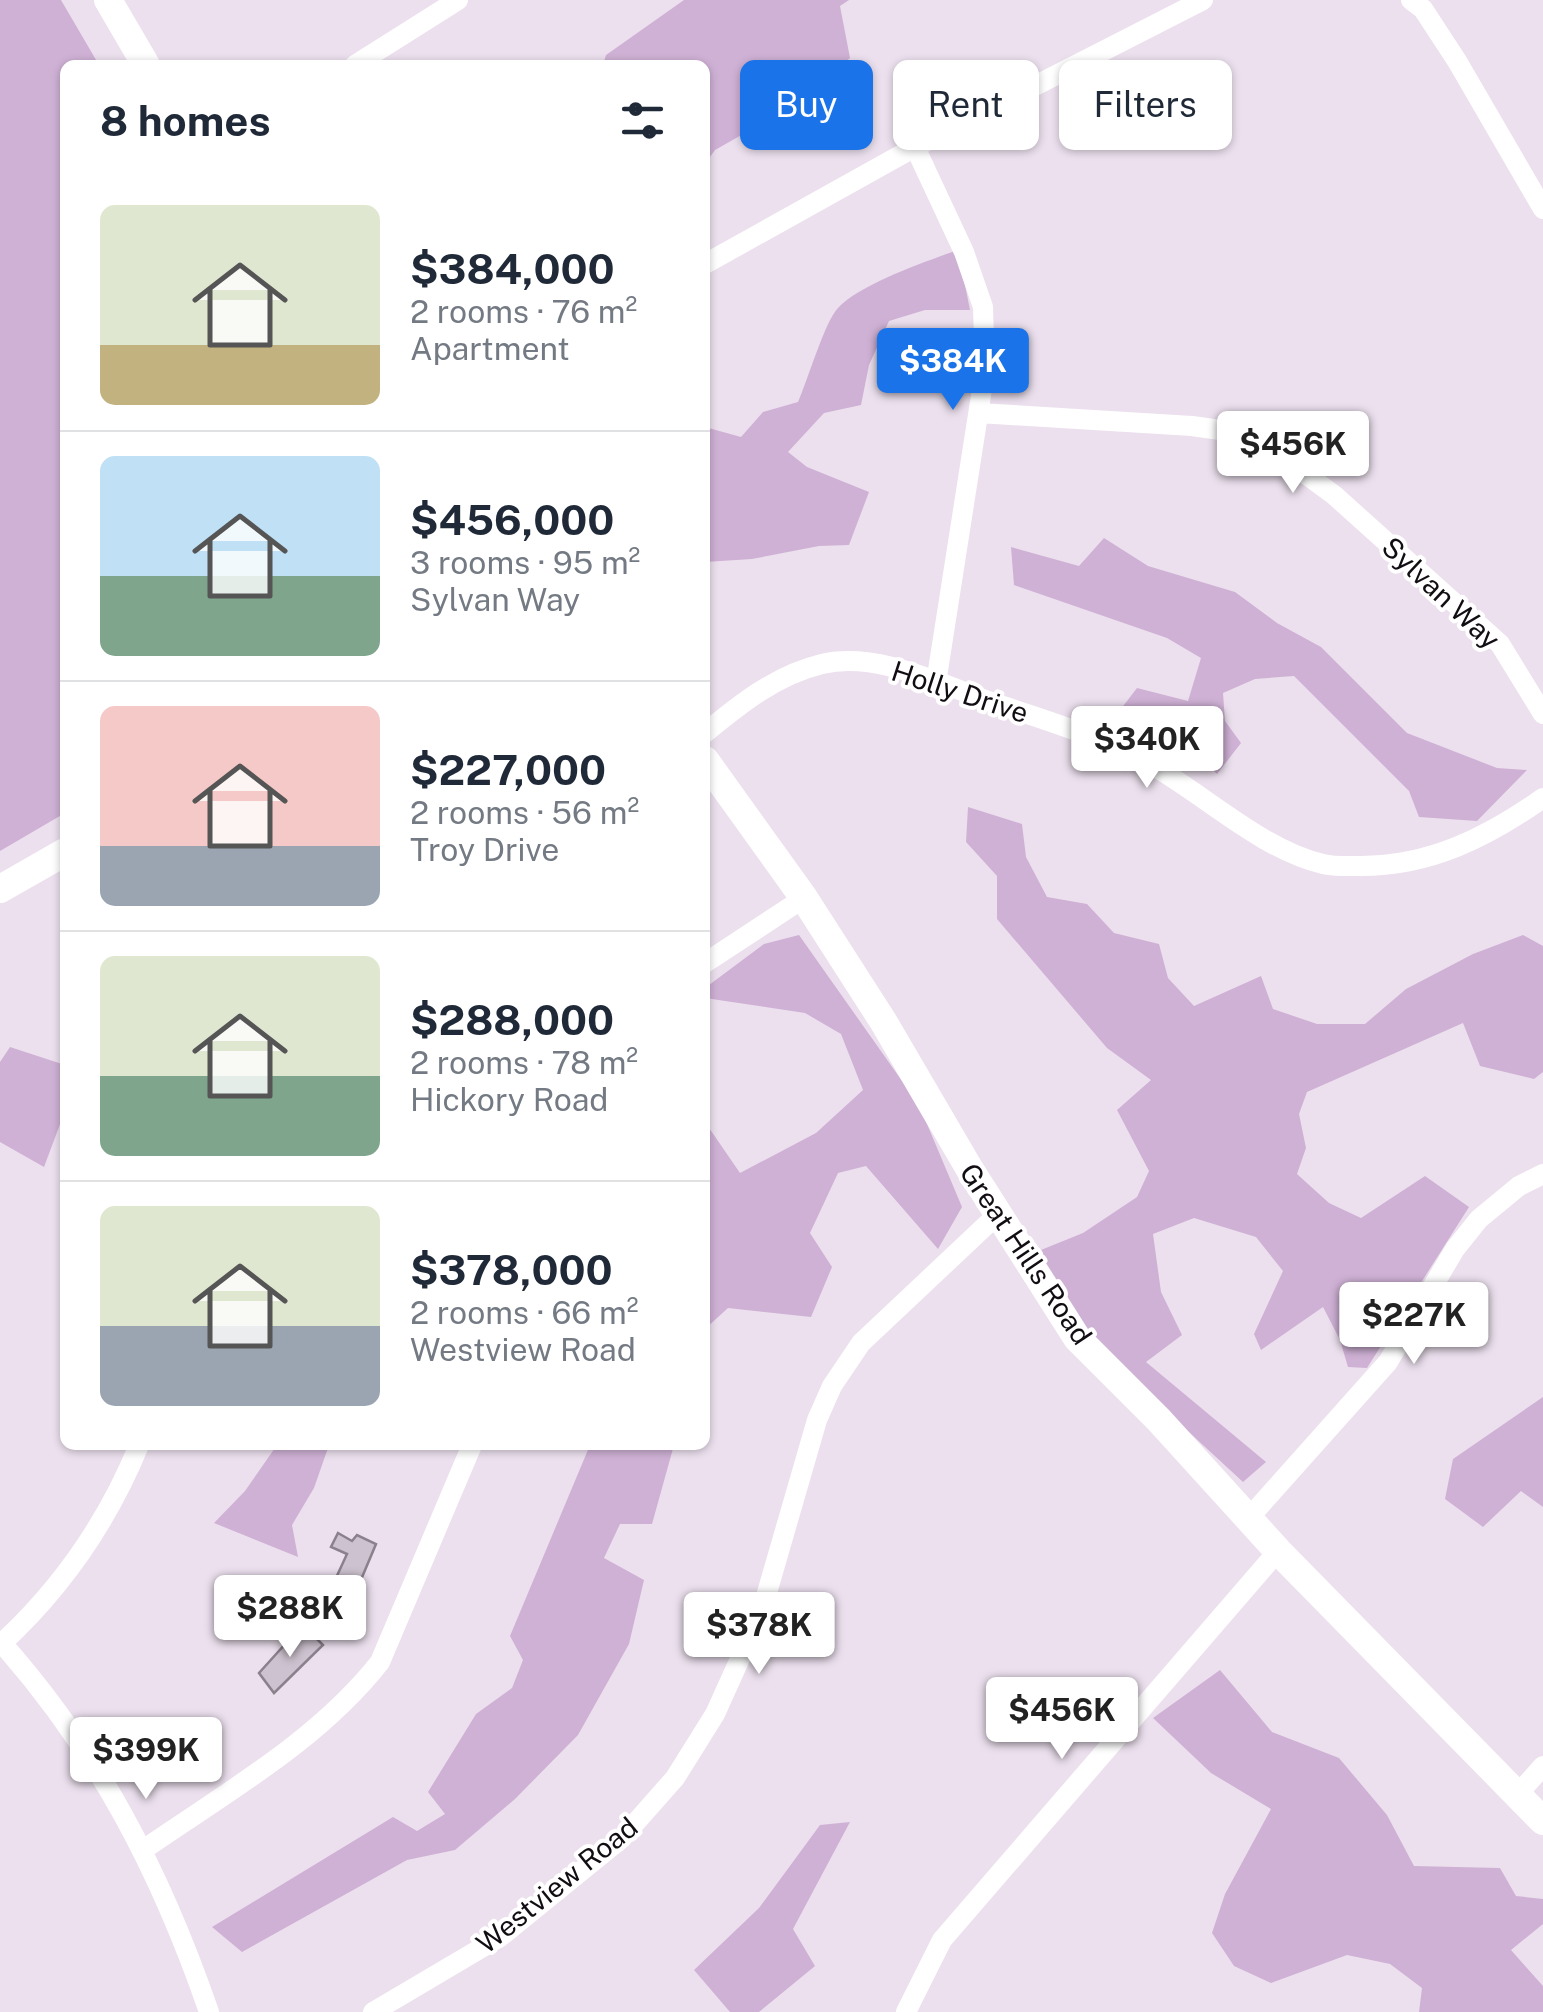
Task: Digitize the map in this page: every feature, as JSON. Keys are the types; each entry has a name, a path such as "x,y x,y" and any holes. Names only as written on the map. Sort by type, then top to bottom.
{"street":[{"path":"108,0 143,60"},
{"path":"364,60 458,0"},
{"path":"1039,79 1166,8 1203,0"},
{"path":"1411,0 1424,10 1457,61 1543,209"},
{"path":"710,261 911,150"},
{"path":"917,150 964,252 982,307 985,370 936,683"},
{"name":"Sylvan Way","path":"979,413 1192,426 1234,432 1273,450 1334,496 1500,644 1543,714"},
{"name":"Holly Drive","path":"710,729 764,688 797,672 825,663 851,661 891,668 1106,741 1157,768 1288,853 1327,866 1388,866 1424,860 1466,845 1543,798"},
{"name":"Great Hills Road","path":"710,767 804,898 883,1020 1077,1338 1159,1420 1278,1551 1543,1821"},
{"path":"0,889 60,855"},
{"path":"710,960 804,898"},
{"path":"1248,1519 1388,1362 1455,1250 1479,1219 1519,1186 1543,1174"},
{"name":"Westview Road","path":"373,2012 500,1938 622,1838 676,1778 715,1714 762,1610 817,1420 832,1386 861,1343 998,1214"},
{"path":"136,1450 89,1541 54,1593 1,1643 71,1727 143,1850 186,1944 209,2012"},
{"path":"143,1850 324,1723 358,1691 380,1662 470,1450"},
{"path":"929,2012 910,2002 942,1940 1278,1551"},
{"path":"1517,1795 1543,1766"}],"shaded area":[{"path":"0,0 61,0 96,60 60,60 60,816 0,851"},
{"path":"684,0 849,0 840,6 848,60 740,60 740,136 710,157 710,60 604,60 606,55"},
{"path":"958,250 970,310 925,310 889,321 869,365 861,405 824,413 788,452 807,467 869,492 849,545 710,562 710,428 741,437 763,412 798,402 838,308 877,282"},
{"path":"1104,538 1148,566 1235,592 1277,623 1321,647 1407,733 1497,768 1527,770 1477,821 1419,817 1409,791 1294,676 1255,679 1223,693 1225,721 1241,743 1217,774 1181,741 1107,727 1137,688 1188,701 1201,658 1167,638 1014,585 1011,547 1079,566"},
{"path":"968,807 1022,824 1026,857 1047,897 1087,904 1114,933 1159,944 1168,978 1194,1006 1261,976 1273,1009 1317,1024 1365,1024 1406,989 1473,954 1523,935 1543,946 1543,1072 1534,1079 1480,1066 1463,1023 1307,1092 1299,1114 1306,1148 1297,1174 1329,1203 1361,1218 1425,1176 1469,1207 1367,1368 1348,1367 1323,1307 1261,1350 1254,1334 1283,1271 1256,1237 1194,1218 1153,1234 1161,1292 1182,1335 1146,1362 1266,1462 1243,1482 1099,1349 1031,1254 1083,1233 1137,1197 1149,1171 1117,1110 1151,1080 1107,1048 997,919 997,876 966,842"},
{"path":"799,935 919,1105 962,1207 938,1249 866,1166 838,1173 810,1233 832,1267 811,1317 728,1308 710,1324 710,1129 740,1173 816,1133 863,1090 841,1034 805,1013 710,999 710,984 764,944"},
{"path":"10,1047 60,1063 60,1124 44,1167 0,1142 0,1062"},
{"path":"1543,1397 1543,1507 1521,1491 1483,1527 1445,1499 1453,1459"},
{"path":"274,1450 327,1450 314,1488 292,1525 298,1557 214,1523 245,1491"},
{"path":"588,1450 673,1450 652,1524 620,1524 604,1558 644,1580 629,1644 578,1735 515,1799 455,1850 407,1860 242,1952 212,1927 393,1817 417,1831 445,1814 428,1792 476,1714 512,1688 523,1660 510,1636"},
{"path":"1220,1670 1272,1732 1339,1758 1387,1815 1414,1866 1500,1868 1516,1896 1543,1899 1543,1924 1511,1950 1543,1986 1543,2012 1419,2012 1422,1988 1390,1964 1347,1955 1271,1983 1234,1966 1212,1933 1225,1894 1271,1809 1211,1773 1153,1718"},
{"path":"850,1822 793,1929 815,1966 759,2012 730,2012 694,1970 759,1908 820,1825"}],"building":[{"path":"338,1533 352,1541 357,1535 376,1544 352,1601 330,1591 347,1554 331,1547"},
{"path":"307,1629 323,1645 274,1693 259,1673 288,1641 295,1635 300,1639"}]}
